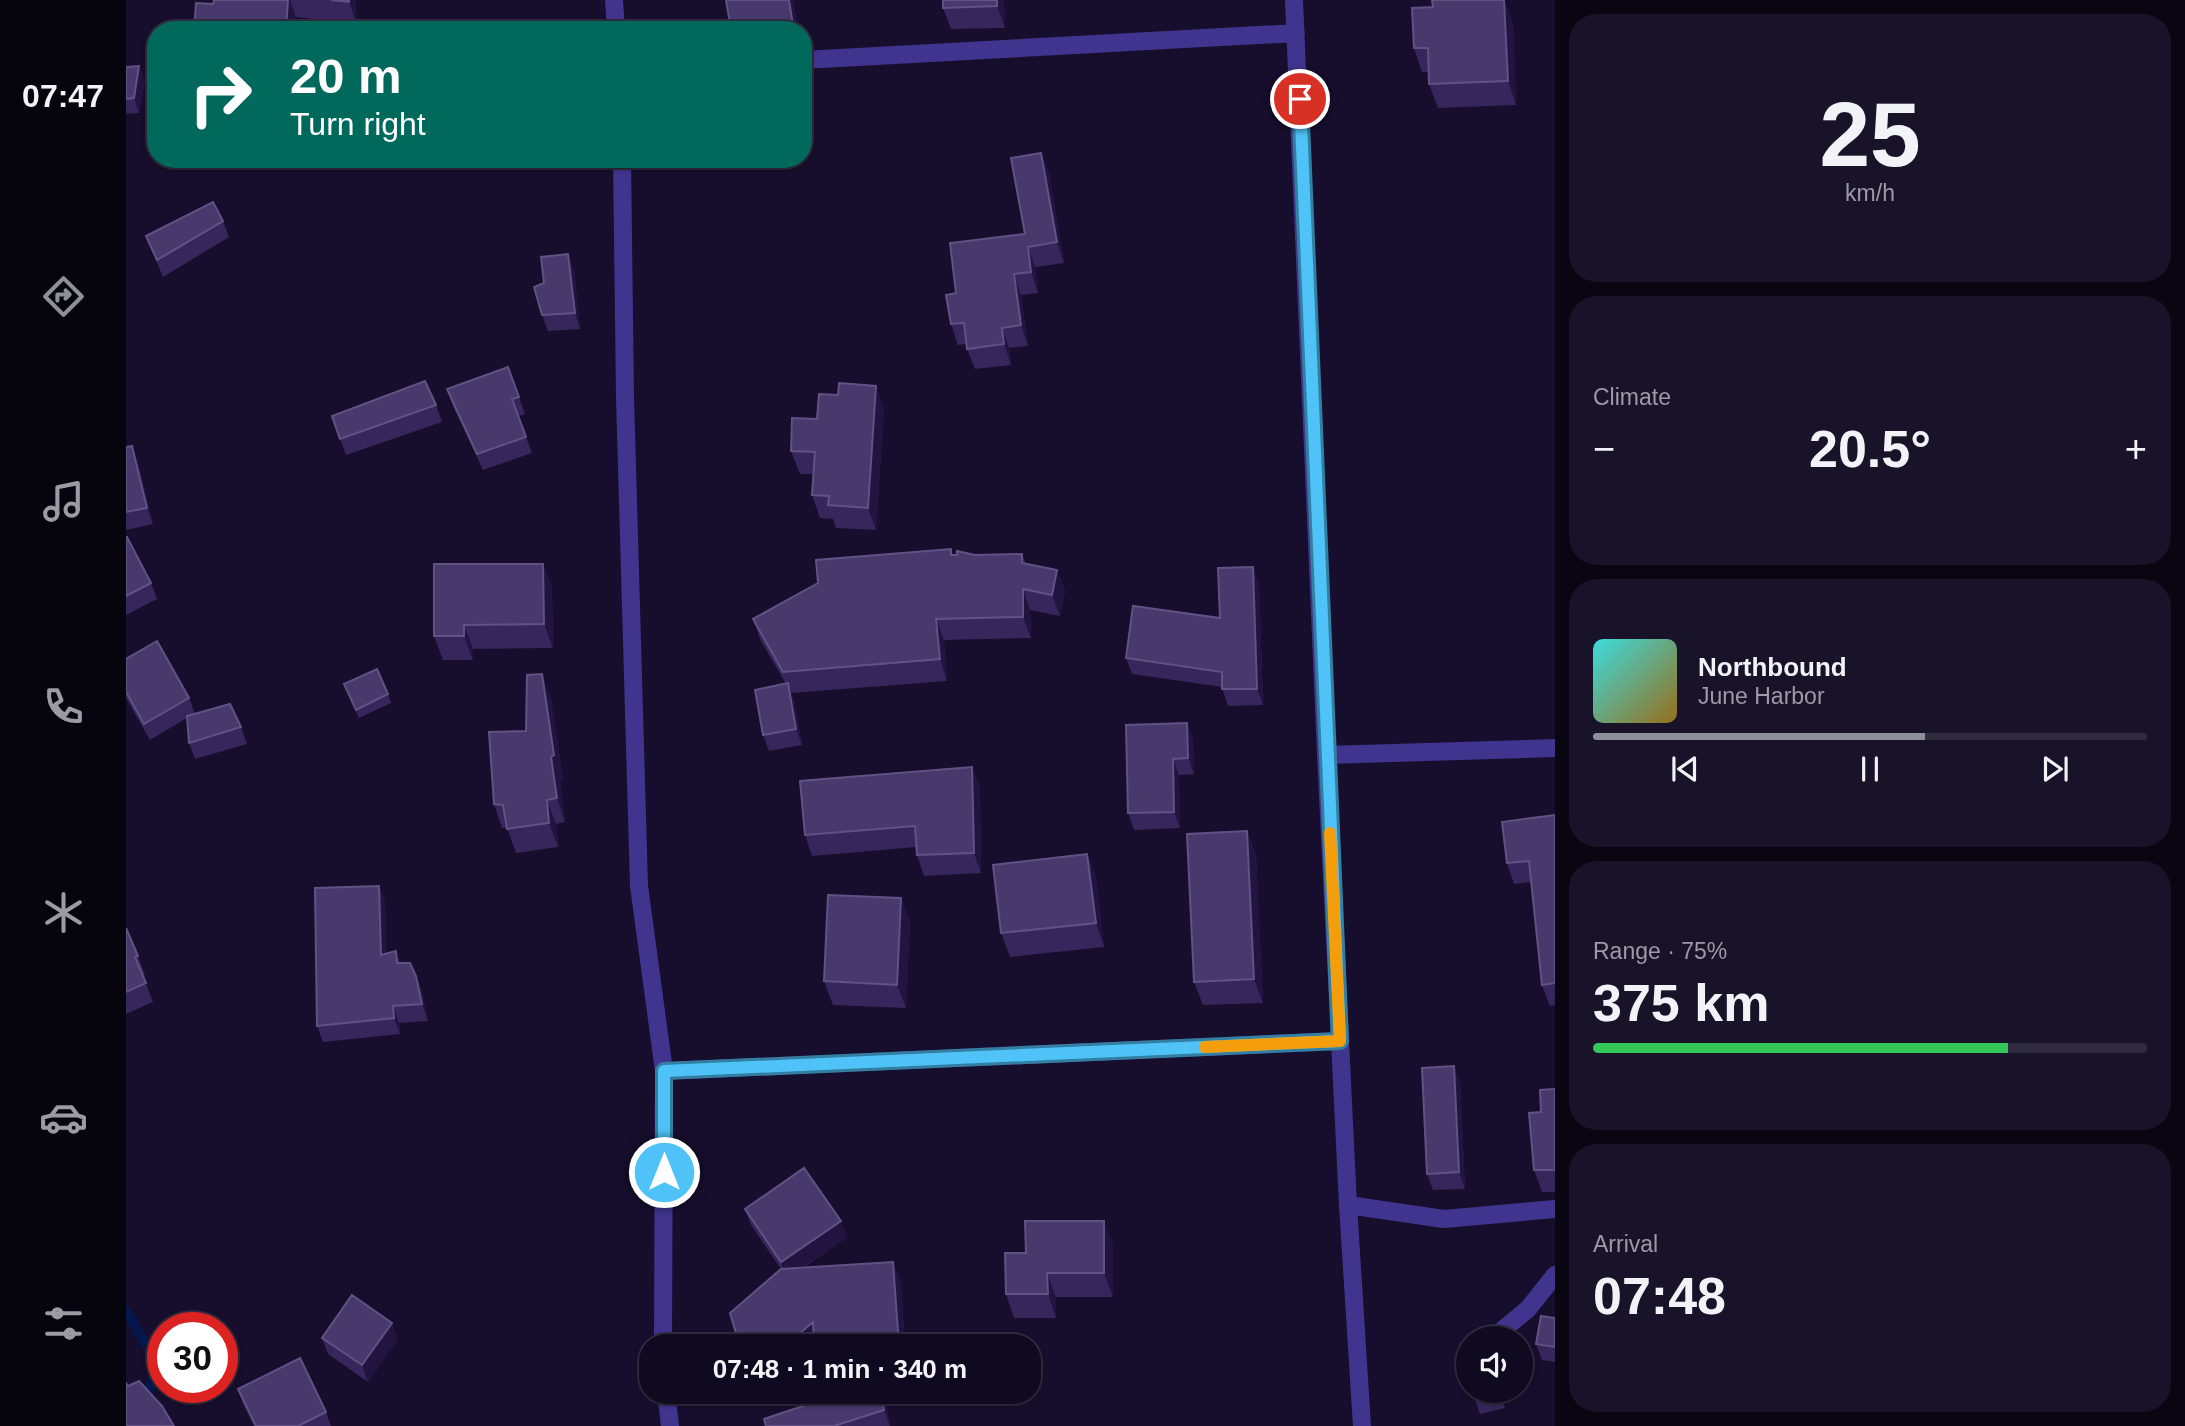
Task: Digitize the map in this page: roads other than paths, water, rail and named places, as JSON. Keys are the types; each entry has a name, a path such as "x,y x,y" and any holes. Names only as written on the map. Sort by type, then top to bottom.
{"street":[{"path":"614,0 615,21"},
{"path":"1294,0 1326,755 1348,1205 1362,1426"},
{"path":"812,60 1296,33"},
{"path":"622,168 625,397 639,886 664,1071 663,1334"},
{"path":"1326,755 1555,748"},
{"path":"664,1071 1340,1041"},
{"path":"1348,1205 1444,1219 1555,1209"},
{"path":"1507,1326 1528,1309 1555,1275"},
{"path":"667,1404 670,1426"}],"waterway":[{"path":"126,1311 157,1363 139,1426"}]}
